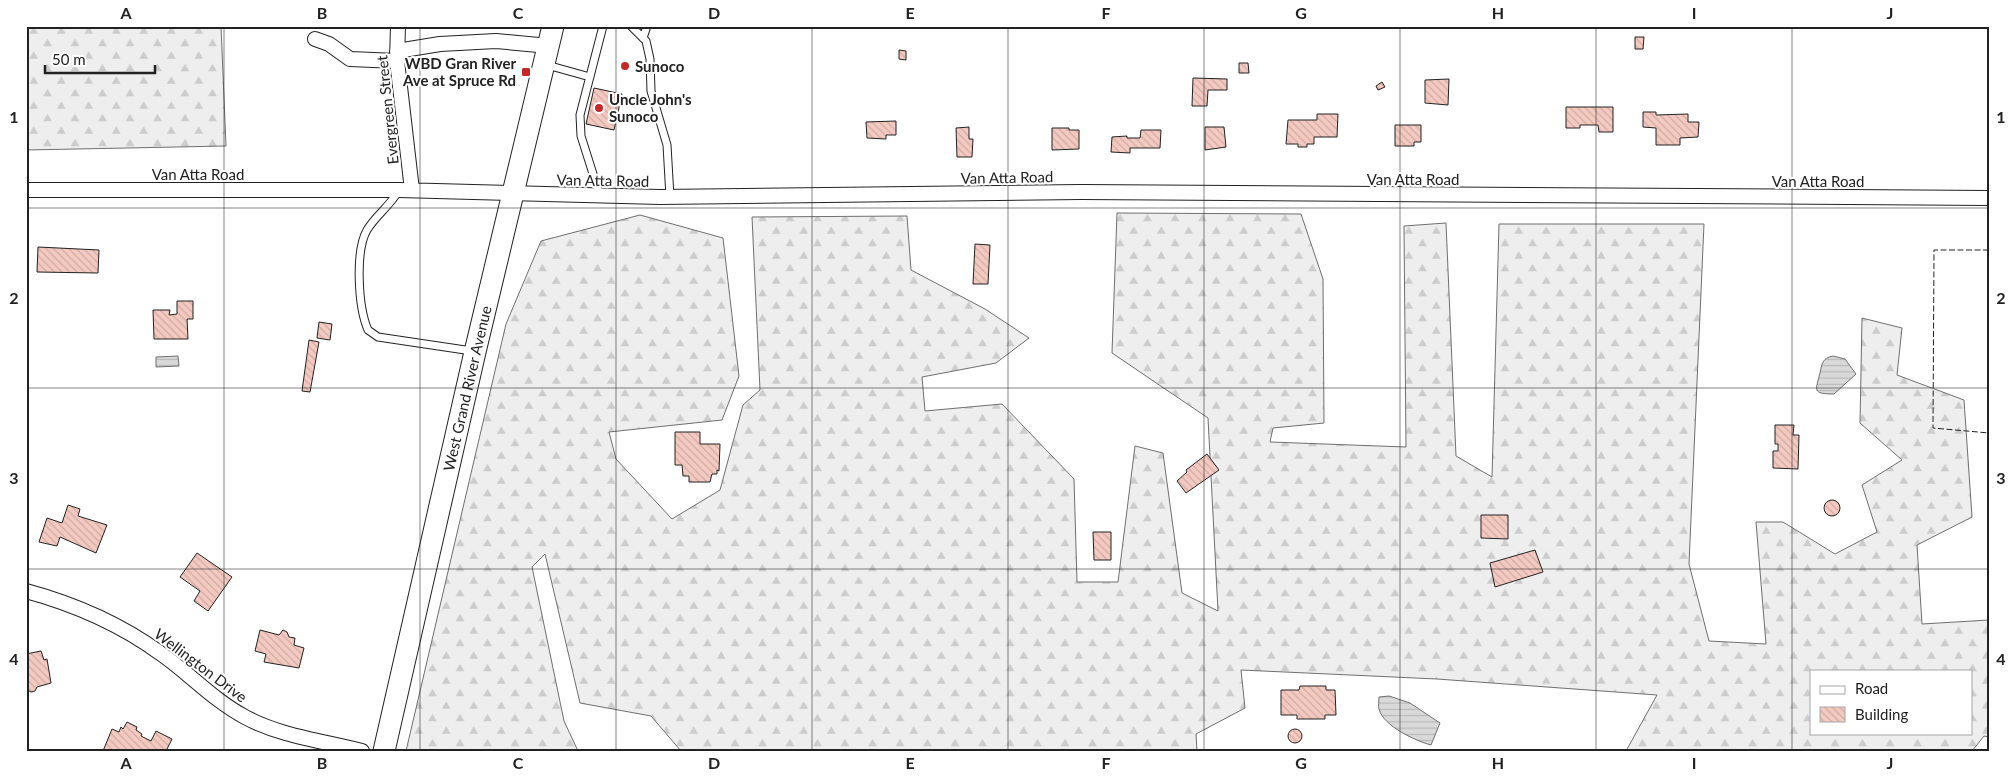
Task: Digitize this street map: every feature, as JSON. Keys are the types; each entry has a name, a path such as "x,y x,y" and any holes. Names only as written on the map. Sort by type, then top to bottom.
{"main road":[{"name":"West Grand River Avenue","path":"384,751 475,352 549,46"}],"street":[{"name":"Evergreen Street","path":"398,26 397,56 406,190"},
{"path":"315,39 329,44 350,59 397,56 440,44 496,42 549,46"},
{"name":"Van Atta Road","path":"26,190 406,190 670,197 1091,192 1989,198"},
{"name":"Wellington Drive","path":"26,591 82,610 141,640 162,654 219,701 246,718 274,730 362,751"}],"lane":[{"path":"600,196 581,136 580,115 602,26"},
{"path":"631,26 646,41 650,59 651,91 667,145 670,197"},
{"path":"643,38 647,26"},
{"path":"549,46 590,76"},
{"path":"406,190 367,230 361,248 362,297 368,330 378,337 475,352"}],"green space":[{"path":"26,26 221,26 226,146 26,150"},
{"path":"1117,213 1301,214 1323,279 1324,423 1273,428 1270,442 1406,447 1404,226 1446,223 1456,456 1492,477 1499,224 1704,224 1689,564 1709,641 1766,644 1756,522 1783,522 1835,554 1877,532 1862,485 1902,460 1860,423 1862,318 1902,328 1897,375 1964,400 1972,517 1917,545 1922,624 1989,620 1989,737 1984,736 1972,751 1626,751 1657,695 1437,679 1241,670 1245,708 1196,734 1197,751 681,751 651,716 580,703 545,554 532,567 564,721 578,751 406,751 506,324 541,241 640,215 723,238 739,376 722,420 609,432 616,459 672,519 720,490 743,405 760,390 752,217 907,216 911,270 985,309 1029,338 996,363 922,377 925,411 1002,404 1074,479 1077,582 1118,582 1135,446 1163,453 1182,593 1218,611 1208,418 1112,353"}],"shaded area":[{"path":"178,356 179,366 156,367 156,357"},
{"path":"1833,356 1845,359 1856,374 1834,394 1818,392 1817,387 1822,364 1827,358"},
{"path":"1389,696 1410,703 1440,723 1431,745 1401,732 1387,721 1379,709 1379,697"}],"building":[{"path":"1635,37 1644,37 1643,49 1635,49"},
{"path":"899,50 906,51 906,60 899,59"},
{"path":"1239,63 1248,63 1249,73 1239,73"},
{"path":"1193,78 1227,79 1227,90 1208,90 1207,106 1192,106"},
{"path":"1449,79 1448,105 1425,103 1425,80"},
{"path":"1382,82 1385,87 1378,90 1376,86"},
{"path":"594,88 622,94 614,130 586,124"},
{"path":"1566,107 1613,107 1613,132 1599,132 1598,125 1580,125 1580,128 1566,128"},
{"path":"1643,112 1656,112 1656,115 1688,114 1688,122 1699,122 1698,137 1680,138 1680,145 1656,145 1656,128 1643,127"},
{"path":"1317,114 1338,114 1337,137 1314,137 1314,144 1307,144 1307,147 1298,147 1298,144 1286,144 1288,120 1317,120"},
{"path":"896,121 896,135 886,135 886,139 867,138 866,122"},
{"path":"1395,125 1421,125 1421,142 1414,142 1414,146 1395,146"},
{"path":"969,127 969,139 973,139 972,157 957,157 956,128"},
{"path":"1205,127 1224,127 1226,147 1205,150"},
{"path":"1052,128 1079,130 1079,149 1052,150"},
{"path":"1141,130 1161,130 1160,148 1130,148 1130,153 1111,152 1112,137 1127,136 1127,138 1140,138"},
{"path":"975,244 990,245 988,284 973,284"},
{"path":"38,247 99,250 98,273 37,272"},
{"path":"177,301 193,301 193,319 187,319 188,339 154,339 153,310 170,310 169,315 177,314"},
{"path":"319,322 332,324 330,340 317,338"},
{"path":"309,340 319,342 310,392 302,391"},
{"path":"1775,425 1794,425 1793,435 1799,435 1798,469 1773,468 1773,451 1778,451 1778,444 1775,444"},
{"path":"675,432 700,432 700,444 720,444 719,471 717,470 717,474 712,474 710,482 689,482 689,476 683,476 682,465 675,465"},
{"path":"1207,454 1219,470 1186,493 1177,481 1187,472 1186,470"},
{"path":"1832,500 1838,502 1840,508 1838,514 1832,516 1826,514 1824,508 1826,502"},
{"path":"68,505 80,509 78,516 107,525 96,553 60,537 57,546 39,542 47,518 62,523"},
{"path":"1481,515 1508,515 1508,539 1481,538"},
{"path":"1093,532 1111,532 1111,560 1094,560"},
{"path":"1535,550 1543,572 1495,587 1490,563"},
{"path":"197,553 232,577 208,611 194,601 200,591 180,577"},
{"path":"260,630 279,635 283,630 287,632 289,637 295,638 294,645 304,648 299,668 264,662 266,654 255,651"},
{"path":"41,651 44,660 47,659 51,683 37,687 35,691 31,692 26,689 26,654"},
{"path":"1300,686 1326,686 1326,690 1335,690 1336,715 1325,715 1325,719 1297,719 1297,715 1281,715 1281,690 1299,690"},
{"path":"127,722 137,727 136,730 142,734 141,736 151,741 156,731 172,739 166,751 103,751 112,729 119,732 121,727 123,729"},
{"path":"1295,729 1300,731 1302,736 1300,741 1295,743 1290,741 1288,736 1290,731"}],"fence":[{"path":"1989,250 1934,250 1933,428 1989,433"}],"place":[{"name":"Sunoco","path":"625,66"},
{"name":"WBD Gran River Ave at Spruce Rd","path":"526,72"},
{"name":"Uncle John's Sunoco","path":"599,108"}]}
